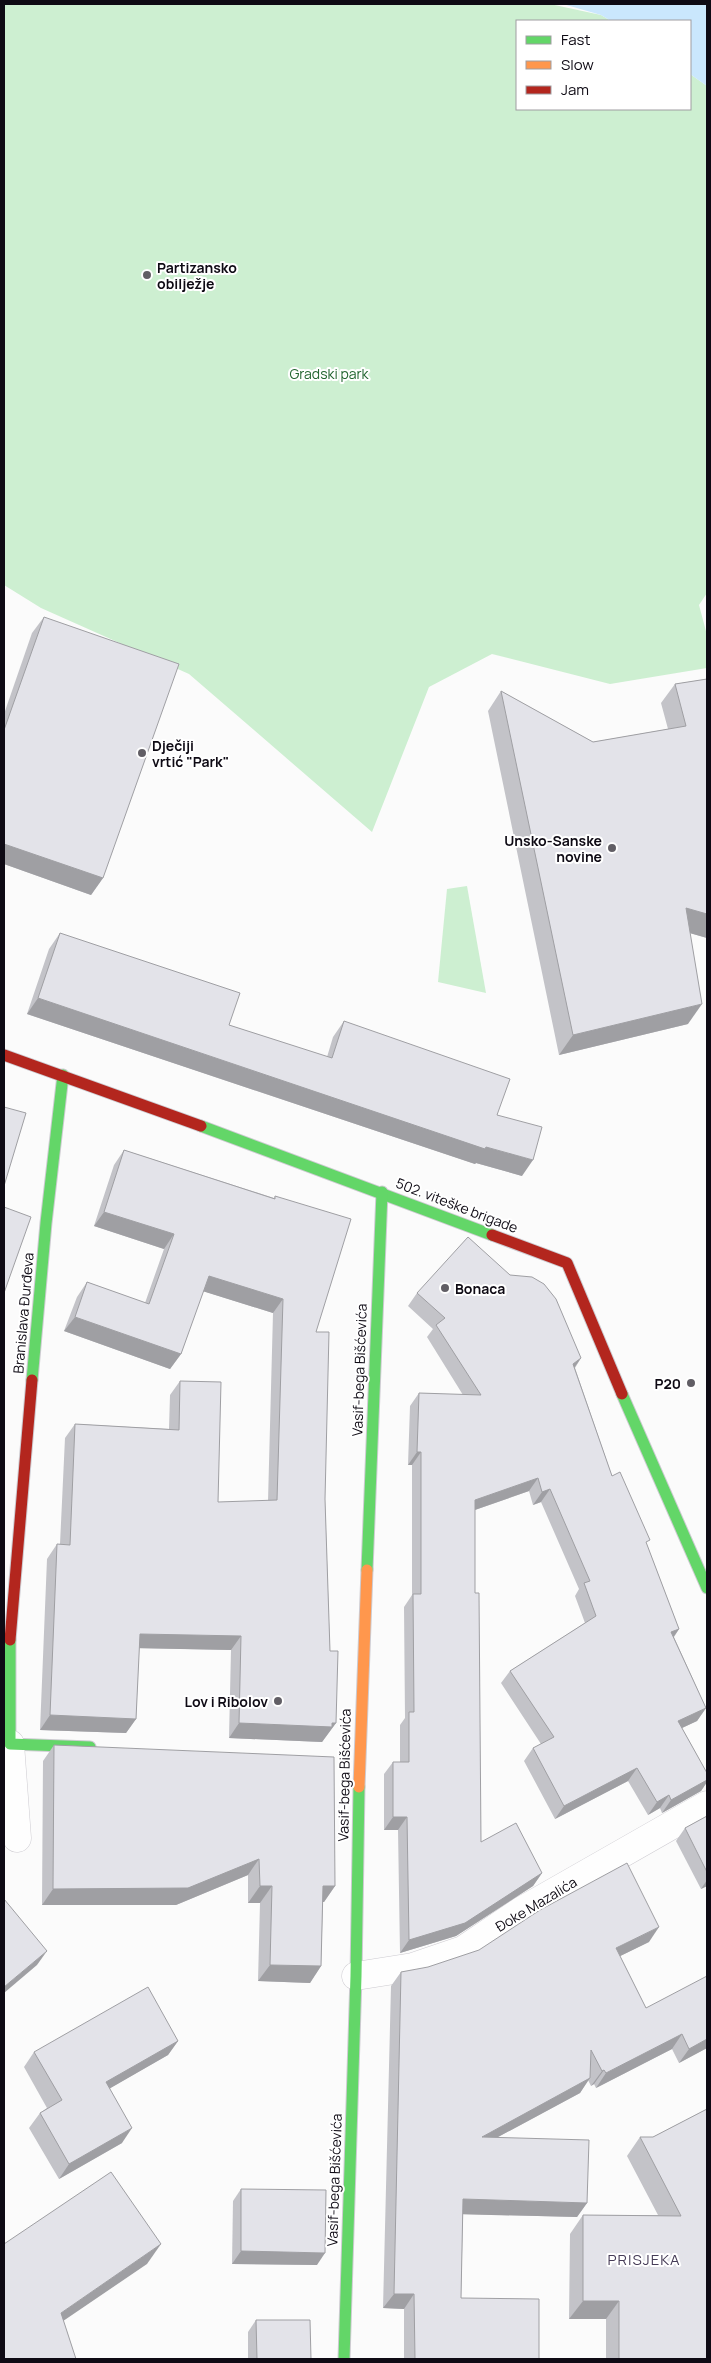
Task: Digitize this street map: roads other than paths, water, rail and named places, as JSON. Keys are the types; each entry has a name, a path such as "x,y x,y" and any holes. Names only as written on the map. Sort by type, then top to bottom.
{"street":[{"name":"502. viteške brigade","path":"4,1055 382,1192 567,1263 707,1588"},
{"name":"Branislava Đurđeva","path":"10,1744 9,1648 46,1223 63,1075"},
{"name":"Vasif-bega Bišćevića","path":"344,2359 356,1976 354,1759 382,1192"},
{"path":"17,1838 10,1744 100,1748"},
{"name":"Đoke Mazalića","path":"356,1976 412,1967 463,1950 521,1911 707,1805"}],"water":[{"path":"563,4 707,4 707,86 691,75 691,20 609,20 601,15"}],"place":[{"name":"Partizansko obilježje","path":"147,275"},
{"name":"Dječiji vrtić \"Park\"","path":"142,753"},
{"name":"Unsko-Sanske novine","path":"612,848"},
{"name":"Bonaca","path":"445,1288"},
{"name":"P20","path":"691,1383"},
{"name":"Lov i Ribolov","path":"278,1701"}],"district":[{"name":"PRISJEKA","path":"644,2259"}],"park label":[{"name":"Gradski park","path":"329,373"}]}
